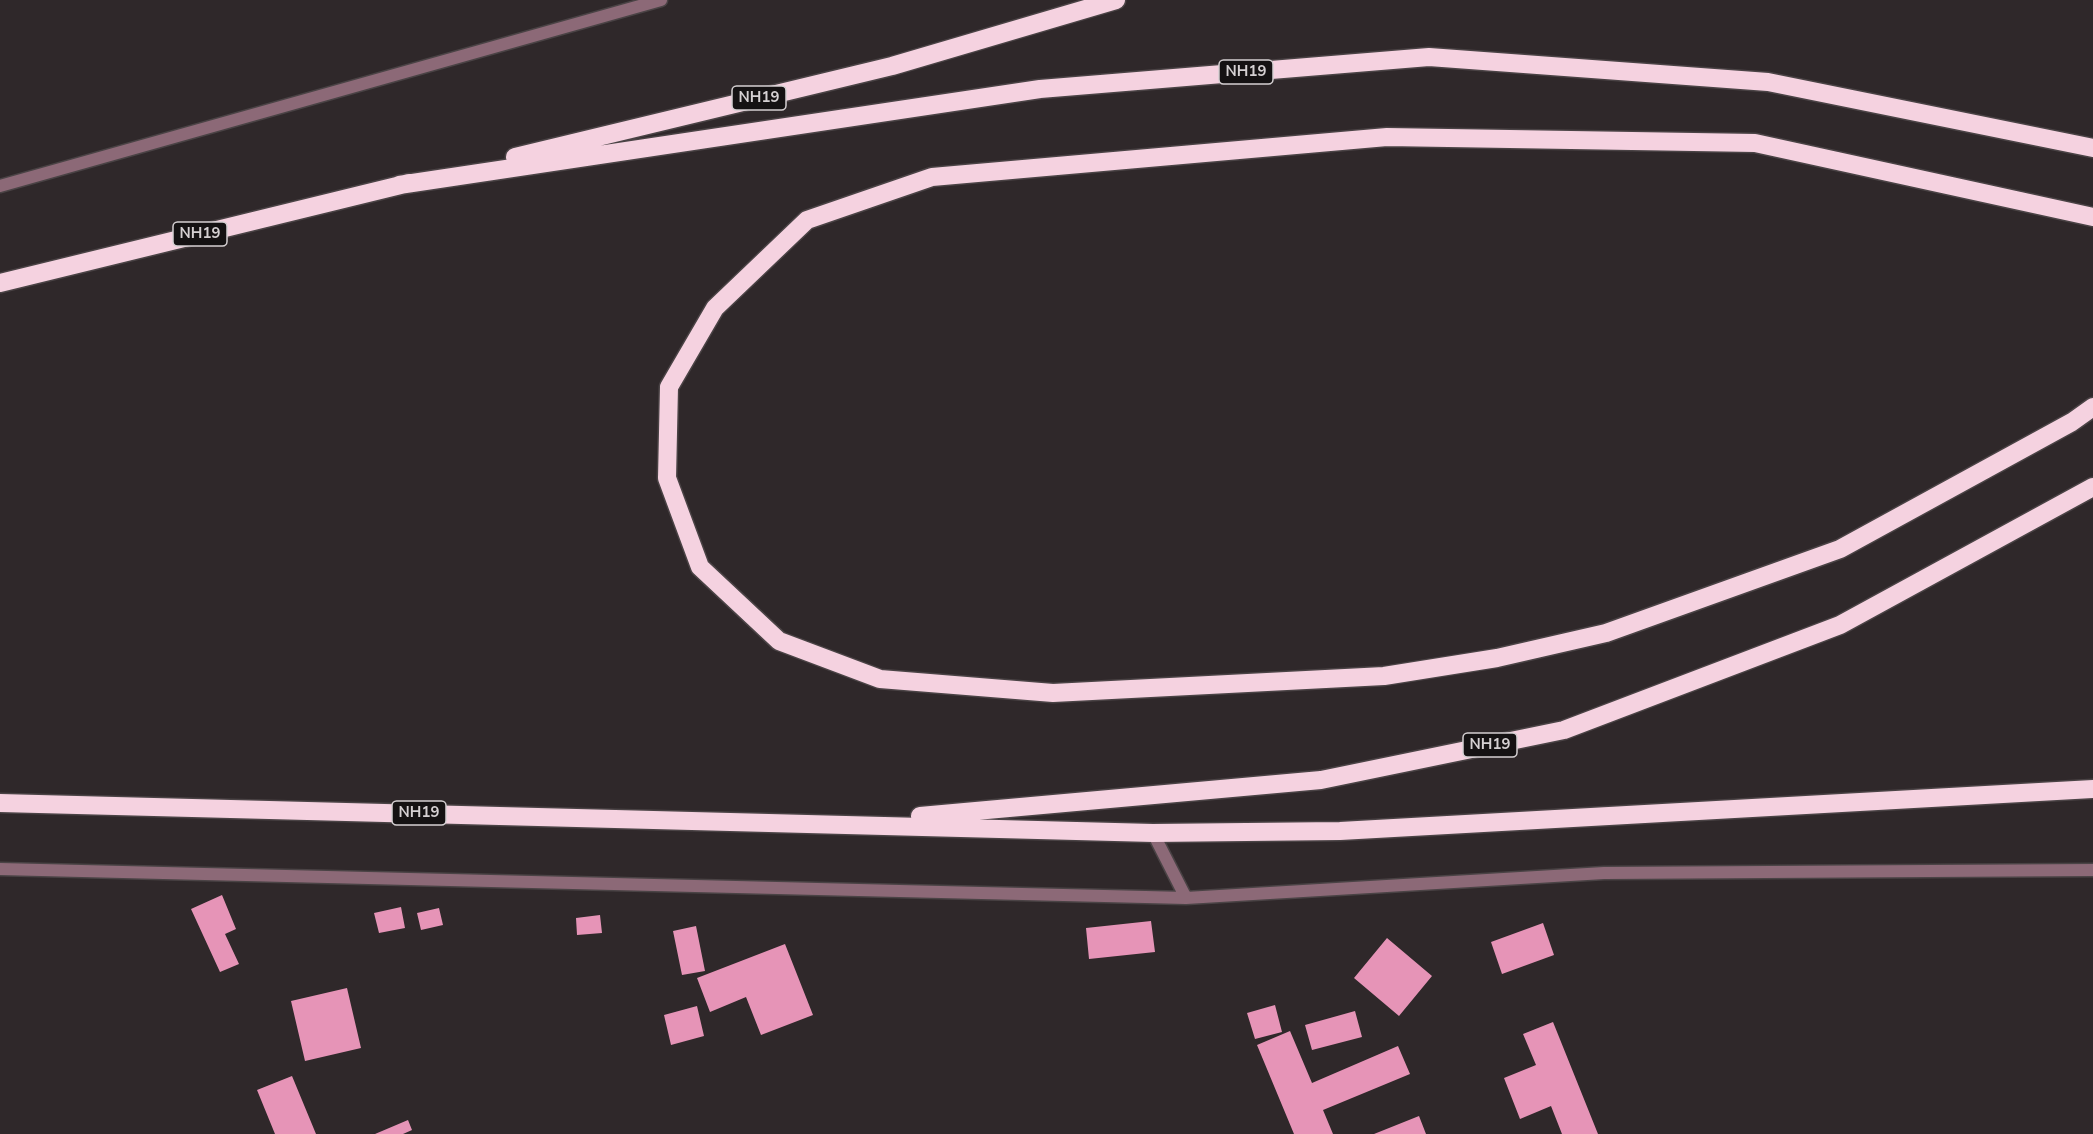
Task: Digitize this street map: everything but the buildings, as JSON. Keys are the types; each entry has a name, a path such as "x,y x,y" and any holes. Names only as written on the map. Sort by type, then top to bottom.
{"highway":[{"name":"NH19","path":"0,283 892,66 1116,0"},
{"name":"NH19","path":"399,185 1040,89 1429,57 1768,82 2093,148"},
{"path":"2093,217 1755,143 1387,137 932,177 807,220 715,308 669,387 667,478 700,567 779,641 880,679 1053,693 1384,676 1497,658 1606,633 1840,549 2072,422 2093,408"},
{"name":"NH19","path":"837,824 1321,780 1564,730 1840,626 2093,487"},
{"name":"NH19","path":"0,802 1153,833 1340,831 2093,789"}],"street":[{"path":"0,186 661,0"},
{"path":"1153,833 1186,898"},
{"path":"0,869 1186,898 1604,873 2093,870"}]}
